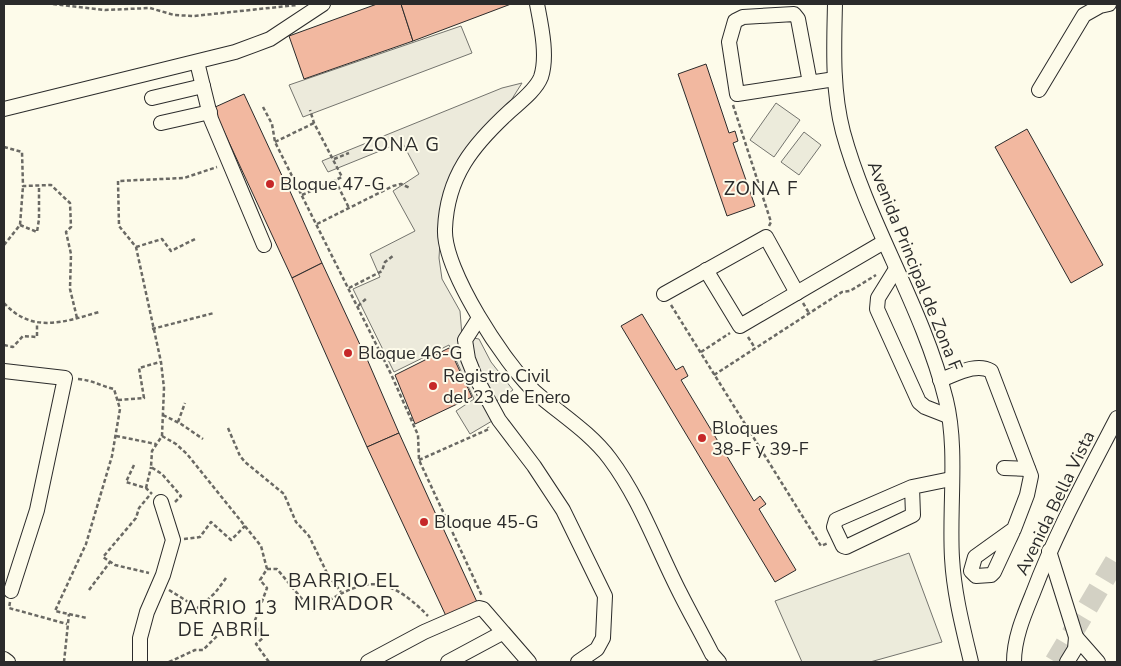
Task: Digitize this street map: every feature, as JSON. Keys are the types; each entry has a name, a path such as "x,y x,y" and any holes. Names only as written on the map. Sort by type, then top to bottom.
{"street":[{"path":"4,109 235,52 270,39 323,4"},
{"path":"537,4 543,57 541,78 526,96 492,128 467,156 459,169 448,200 444,230 445,244 479,318 519,376 578,426 610,459 635,502 712,654 719,662"},
{"name":"Avenida Principal de Zona F","path":"835,4 835,79 843,132 884,242 927,339 940,380 948,416 952,557 955,589 971,662"},
{"path":"1039,90 1084,15 1100,6 1109,4"},
{"path":"810,83 798,19 794,14 743,17 735,21 729,42 737,94 810,83 835,79"},
{"path":"197,62 210,112 264,245"},
{"path":"152,98 203,86"},
{"path":"161,123 210,112"},
{"path":"664,294 766,237 797,293"},
{"path":"706,270 740,326 884,242"},
{"path":"895,266 878,298 877,309 919,402 924,407 948,416"},
{"path":"479,318 469,332 465,347 474,374 491,406 563,510 605,596 602,638 597,649 578,662"},
{"path":"940,380 976,368 985,368 991,372 1028,468 1031,482 1014,529"},
{"path":"4,372 66,378 37,510 11,591"},
{"name":"Avenida Bella Vista","path":"1014,662 1017,640 1023,620 1049,550 1117,418"},
{"path":"1004,468 1028,468"},
{"path":"912,486 913,515 846,547 843,546 833,524 836,520 912,486 951,479"},
{"path":"140,662 140,638 147,612 161,579 173,540 156,498"},
{"path":"1049,550 1076,637 1075,650 1067,662"},
{"path":"368,662 474,608 484,610 529,662"},
{"path":"448,662 502,633"},
{"path":"1076,637 1098,662"},
{"path":"4,659 8,662"}],"path":[{"path":"53,4 105,10 150,8 174,15 194,16 298,4"},
{"path":"737,94 733,102 771,222 766,237"},
{"path":"263,107 272,124 275,142 358,306 418,435 419,460 482,592 484,610"},
{"path":"302,195 342,177 314,123 310,110"},
{"path":"275,142 314,123"},
{"path":"4,147 22,152 23,186 20,226 4,245"},
{"path":"334,159 349,153"},
{"path":"146,488 151,467 152,451 162,436 164,388 161,362 152,329 136,247 119,226 118,181 184,178 229,162"},
{"path":"335,180 349,208"},
{"path":"317,224 393,186 401,184 410,188"},
{"path":"23,186 51,185 70,203 71,227 66,232 71,254 70,289 77,318"},
{"path":"20,226 37,232 39,186"},
{"path":"136,247 162,239 172,251 195,239"},
{"path":"349,288 382,270 385,262 393,256"},
{"path":"714,375 842,292 850,291 895,266"},
{"path":"664,294 821,546 838,537"},
{"path":"358,306 367,298"},
{"path":"4,303 20,316 37,324 77,318 99,312"},
{"path":"152,329 214,313"},
{"path":"4,345 13,347 23,336 37,337 37,324"},
{"path":"700,352 740,326"},
{"path":"118,400 144,398 139,368 161,362"},
{"path":"66,378 92,380 99,386 114,388 120,409 116,436 86,544 55,611 87,618"},
{"path":"178,422 185,403"},
{"path":"419,460 489,429 485,419 491,406"},
{"path":"163,415 178,422 202,439"},
{"path":"228,428 240,456 245,462 284,494 296,522 309,536 328,575 341,592"},
{"path":"116,436 156,444"},
{"path":"162,436 176,444 187,454 238,514 261,546 267,569 260,580 267,588 254,623 264,637 256,644 269,662"},
{"path":"134,465 126,482 146,488 168,508 181,496 162,474 151,467"},
{"path":"156,498 139,508 136,518 103,557 128,570 161,579 198,608 226,578"},
{"path":"173,540 200,537 211,522 231,540 245,526"},
{"path":"89,590 110,562"},
{"path":"267,569 277,568 312,611 341,592 364,586 390,585 417,606 437,626"},
{"path":"11,591 9,608 67,624"},
{"path":"64,662 69,614"},
{"path":"169,662 195,650 203,650 216,636"}],"shaded area":[{"path":"461,26 472,53 303,117 289,85"},
{"path":"522,83 510,102 490,124 441,226 439,258 442,279 460,311 462,336 479,339 491,362 513,390 492,404 492,421 470,434 456,411 474,399 449,345 394,372 353,289 380,277 370,254 415,231 393,191 419,174 402,142 328,172 322,161 502,88"},
{"path":"776,103 800,120 774,157 750,140"},
{"path":"804,132 821,145 799,175 781,162"},
{"path":"909,553 942,642 870,662 802,662 775,601"}],"building":[{"path":"377,4 401,4 413,41 304,79 289,36"},
{"path":"401,4 511,4 413,41"},
{"path":"706,64 729,133 735,131 738,141 733,143 755,206 727,216 678,74"},
{"name":"Bloque 47-G","path":"244,94 284,180 289,178 294,187 289,189 322,263 292,278 213,108"},
{"path":"1027,129 1103,265 1071,283 995,147"},
{"name":"Bloque 46-G","path":"322,263 362,349 367,347 372,357 367,359 399,433 367,447 292,278"},
{"name":"Bloques 38-F y 39-F","path":"642,314 676,370 683,366 688,376 681,380 754,501 760,496 766,504 759,509 796,570 775,582 621,326"},
{"name":"Registro Civil del 23 de Enero","path":"449,348 472,397 415,424 395,375"},
{"name":"Bloque 45-G","path":"399,433 438,519 443,516 448,526 443,528 477,602 446,616 367,447"}],"tunnel":[{"path":"1055,662 1117,558"}],"place":[{"name":"Bloque 47-G","path":"270,184"},
{"name":"Bloque 46-G","path":"348,353"},
{"name":"Registro Civil del 23 de Enero","path":"433,386"},
{"name":"Bloques 38-F y 39-F","path":"702,438"},
{"name":"Bloque 45-G","path":"424,522"}],"district":[{"name":"ZONA G","path":"401,145"},
{"name":"ZONA F","path":"761,189"},
{"name":"BARRIO EL MIRADOR","path":"344,592"},
{"name":"BARRIO 13 DE ABRIL","path":"224,619"}]}
